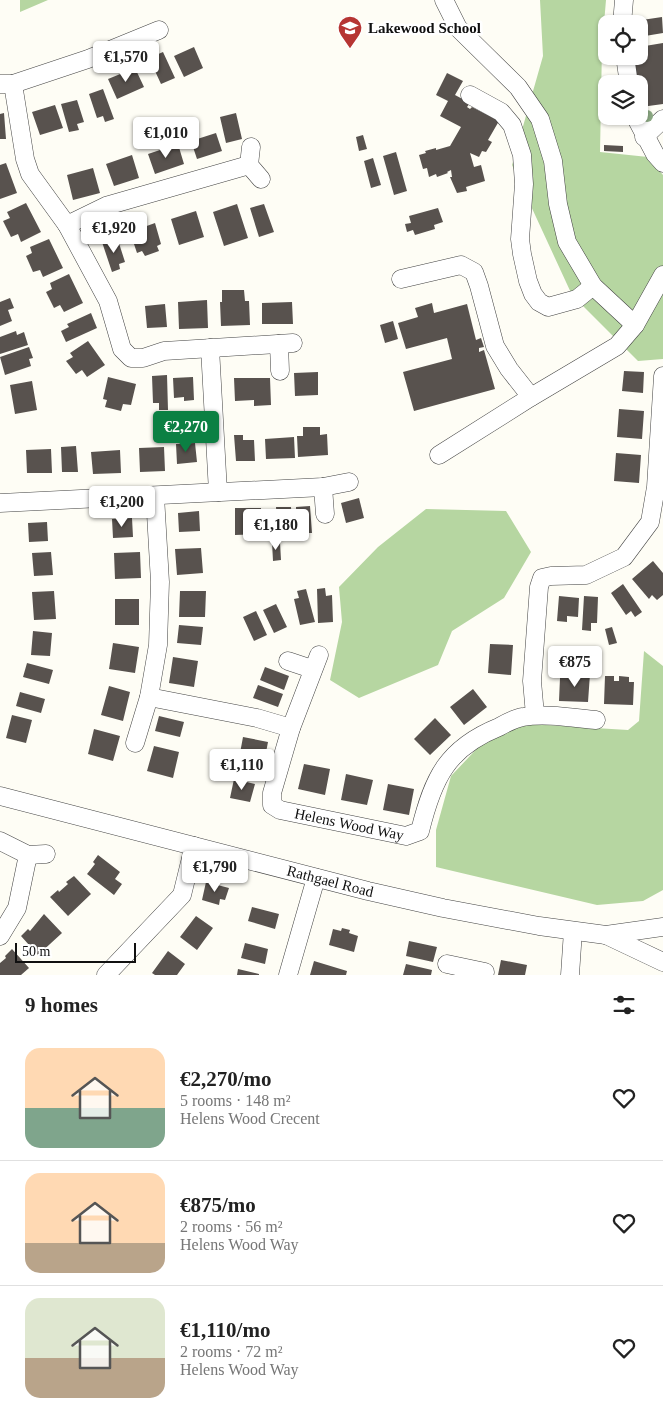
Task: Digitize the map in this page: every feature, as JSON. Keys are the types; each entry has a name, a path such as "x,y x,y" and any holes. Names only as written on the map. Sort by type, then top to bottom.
{"street":[{"path":"444,0 458,28 518,87 540,119 553,161 558,204 567,242 593,286 635,325"},
{"path":"623,15 624,0"},
{"path":"159,30 88,59 6,84 30,174 67,225 108,301 122,349 131,358 143,358 164,351 286,343 280,371"},
{"path":"470,95 501,112 507,118 512,125 522,155 524,184 520,239 528,280 533,294 539,302 548,307 577,299 593,286"},
{"path":"644,136 663,120"},
{"path":"638,125 655,154 663,163"},
{"path":"249,165 252,147"},
{"path":"67,225 106,206 249,165"},
{"path":"249,165 261,179"},
{"path":"401,279 461,265 474,272 495,346 509,369 531,397"},
{"path":"439,456 531,397 617,346 635,325 663,275"},
{"path":"210,348 218,492"},
{"path":"535,716 532,681 539,587 542,578 586,575 624,558 650,522 656,487 663,385"},
{"path":"0,503 323,487 348,482"},
{"path":"323,487 325,514"},
{"path":"136,743 149,697 158,645 160,582 155,496"},
{"name":"Helens Wood Way","path":"288,661 316,662 291,728 272,793 272,804 280,810 406,836 420,831 426,805 438,775 456,753 482,734 522,717 535,716 596,720"},
{"path":"149,697 257,718 291,728"},
{"name":"Rathgael Road","path":"0,796 316,878 443,908 606,935 663,927"},
{"path":"5,844 28,855 46,854"},
{"path":"106,975 182,895 194,846"},
{"path":"0,936 17,908 28,855"},
{"path":"288,975 316,878"},
{"path":"570,975 573,931"},
{"name":"Rathgael Road","path":"606,935 663,962"},
{"path":"447,964 466,972 485,972"}],"green space":[{"path":"20,0 48,0 20,12"},
{"path":"540,0 606,0 605,15 598,15 598,65 602,65 601,75 598,75 600,152 648,157 663,175 663,359 638,361 572,295 512,165 543,56"},
{"path":"426,509 506,511 531,552 504,598 452,631 438,665 359,698 330,680 342,622 339,587 378,547"},
{"path":"644,651 663,666 663,890 643,901 597,905 436,867 436,830 451,776 486,739 529,724 628,730 639,721"}],"building":[{"path":"662,17 663,33 648,36 648,19"},
{"path":"663,43 663,104 648,106 648,75 636,75 634,65 648,65 648,46"},
{"path":"194,47 203,68 184,77 174,56"},
{"path":"163,52 175,78 161,84 149,58"},
{"path":"135,68 144,87 117,99 108,79"},
{"path":"447,73 463,81 455,95 470,103 467,107 470,109 472,107 499,121 488,140 492,142 486,152 482,151 479,157 470,153 474,167 481,165 485,181 466,187 467,191 457,193 450,177 452,177 451,170 437,177 436,174 429,177 427,168 423,169 419,155 426,153 425,151 450,146 461,127 440,116 448,101 436,95"},
{"path":"103,89 114,119 105,122 103,116 97,118 89,94"},
{"path":"77,100 84,122 77,124 79,130 69,132 61,104"},
{"path":"55,105 63,128 40,135 32,112"},
{"path":"4,113 6,139 0,139 0,114"},
{"path":"236,113 242,139 226,143 220,117"},
{"path":"216,133 222,151 197,159 191,141"},
{"path":"363,135 367,149 359,151 356,137"},
{"path":"178,144 184,164 155,174 148,154"},
{"path":"604,145 623,146 623,152 604,151"},
{"path":"396,152 407,191 394,195 383,156"},
{"path":"132,155 139,178 114,186 106,164"},
{"path":"373,158 381,185 371,188 364,161"},
{"path":"6,163 17,193 0,199 0,165"},
{"path":"93,168 100,193 73,200 67,175"},
{"path":"26,203 41,232 21,242 18,234 11,237 3,221 10,218 7,212"},
{"path":"237,204 248,238 224,246 213,212"},
{"path":"264,204 274,232 259,237 250,208"},
{"path":"438,208 443,222 434,225 435,229 415,235 413,230 407,232 405,224 411,223 409,216"},
{"path":"196,211 204,237 179,245 171,219"},
{"path":"155,223 161,244 157,246 159,251 145,256 142,251 137,253 130,232"},
{"path":"117,237 125,262 119,264 120,269 112,272 102,242"},
{"path":"49,239 63,268 43,277 40,270 33,272 26,256 32,253 30,247"},
{"path":"69,274 83,303 64,312 60,305 54,308 46,292 52,289 50,283"},
{"path":"222,290 244,290 245,301 249,301 250,325 221,326 220,302 222,302"},
{"path":"10,298 14,308 8,310 12,321 0,326 0,302"},
{"path":"207,300 208,328 179,329 178,302"},
{"path":"292,302 293,324 262,324 262,303"},
{"path":"432,303 434,313 467,304 476,340 481,338 484,347 479,348 479,352 484,350 495,389 414,411 403,372 452,359 447,338 406,349 398,323 418,317 415,308"},
{"path":"165,304 167,327 147,328 145,306"},
{"path":"91,313 97,328 66,342 61,331 69,327 67,324"},
{"path":"393,321 398,339 385,343 380,325"},
{"path":"16,331 17,335 24,332 28,345 0,354 0,337"},
{"path":"88,341 105,365 87,377 82,370 76,374 66,361 73,357 70,353"},
{"path":"29,347 33,358 29,359 31,366 5,375 0,357"},
{"path":"624,371 644,372 643,393 622,391"},
{"path":"318,372 318,395 295,396 294,373"},
{"path":"167,375 168,410 159,410 159,403 153,403 152,376"},
{"path":"108,377 136,384 131,405 123,404 121,411 105,407 107,400 103,399"},
{"path":"193,377 194,400 184,401 184,397 174,398 173,378"},
{"path":"234,378 270,378 271,405 254,406 254,400 235,401"},
{"path":"32,381 37,410 15,414 10,385"},
{"path":"619,409 644,411 642,439 617,437"},
{"path":"303,427 320,427 320,435 327,434 328,455 298,457 297,436 303,436"},
{"path":"234,435 243,435 243,440 254,440 255,461 236,461"},
{"path":"294,437 295,458 266,459 265,439"},
{"path":"195,443 197,462 177,464 176,444"},
{"path":"76,446 78,472 62,472 61,447"},
{"path":"164,447 165,471 140,472 139,448"},
{"path":"51,449 52,473 27,473 26,450"},
{"path":"120,450 121,473 93,474 91,452"},
{"path":"616,453 641,455 639,483 614,481"},
{"path":"359,498 364,518 346,523 341,503"},
{"path":"310,506 312,533 306,533 306,540 297,541 296,507"},
{"path":"276,507 291,507 293,541 284,541 283,534 278,534"},
{"path":"235,508 261,508 262,534 235,535"},
{"path":"199,511 200,531 179,532 178,513"},
{"path":"132,518 133,537 113,538 112,519"},
{"path":"47,522 48,541 29,542 28,523"},
{"path":"272,542 280,542 281,560 273,561"},
{"path":"201,548 203,573 177,575 175,549"},
{"path":"51,552 53,575 34,576 32,553"},
{"path":"140,552 141,578 115,579 114,553"},
{"path":"653,561 663,573 663,595 657,600 652,595 649,599 632,579"},
{"path":"623,584 642,612 635,617 631,611 626,615 611,593"},
{"path":"325,588 326,596 332,595 333,622 318,623 317,589"},
{"path":"306,589 315,622 300,625 294,599 299,598 297,591"},
{"path":"54,591 56,619 34,620 32,592"},
{"path":"180,591 206,591 205,617 179,617"},
{"path":"559,596 579,598 578,617 567,616 567,622 557,621"},
{"path":"584,596 598,597 597,623 591,623 591,631 582,630"},
{"path":"115,599 139,599 139,625 115,625"},
{"path":"276,604 287,627 274,633 263,610"},
{"path":"256,611 267,635 254,641 243,617"},
{"path":"179,625 203,627 201,645 177,643"},
{"path":"612,627 617,643 609,645 605,629"},
{"path":"33,631 52,633 50,656 31,655"},
{"path":"113,643 139,647 135,673 109,669"},
{"path":"490,644 513,645 511,675 488,673"},
{"path":"173,657 198,661 194,687 169,683"},
{"path":"27,663 53,670 49,684 23,677"},
{"path":"265,667 289,676 284,690 260,680"},
{"path":"565,673 575,674 575,679 580,679 580,674 590,674 588,702 559,701 560,678 565,678"},
{"path":"605,676 614,676 614,681 619,681 619,676 629,677 629,682 634,682 633,705 604,704"},
{"path":"258,685 283,694 278,707 253,698"},
{"path":"109,686 130,692 123,721 101,715"},
{"path":"473,689 487,707 464,725 450,707"},
{"path":"20,692 45,699 41,713 16,706"},
{"path":"12,715 32,720 26,743 6,738"},
{"path":"159,716 184,722 180,737 155,731"},
{"path":"435,718 451,735 430,755 414,739"},
{"path":"94,729 120,736 113,761 88,754"},
{"path":"243,737 268,742 263,768 238,764"},
{"path":"154,746 179,752 173,778 147,771"},
{"path":"304,764 330,769 325,795 298,789"},
{"path":"346,774 373,780 367,805 341,800"},
{"path":"234,779 255,784 250,802 230,798"},
{"path":"388,784 414,789 409,815 383,810"},
{"path":"98,855 120,872 115,879 122,884 114,895 87,874 95,864 93,862"},
{"path":"74,876 91,894 68,916 50,897 58,890 59,892 68,884 66,882"},
{"path":"206,882 229,888 225,900 220,899 219,905 202,900"},
{"path":"252,907 279,914 275,929 248,921"},
{"path":"44,914 62,933 38,955 21,936 28,929 30,931"},
{"path":"196,916 213,928 197,950 180,937"},
{"path":"342,928 350,930 349,933 358,936 354,952 329,945 333,929 341,931"},
{"path":"409,941 437,947 433,962 406,956"},
{"path":"245,943 268,949 265,964 241,958"},
{"path":"12,949 29,968 21,975 0,975 0,963"},
{"path":"168,951 185,964 177,975 155,975 152,973"},
{"path":"501,960 527,965 525,975 498,975"},
{"path":"314,961 347,971 346,975 310,975"},
{"path":"406,964 432,970 431,975 403,975"},
{"path":"238,969 259,974 259,975 237,975"}],"place":[{"name":"Lakewood School","path":"350,49"}]}
